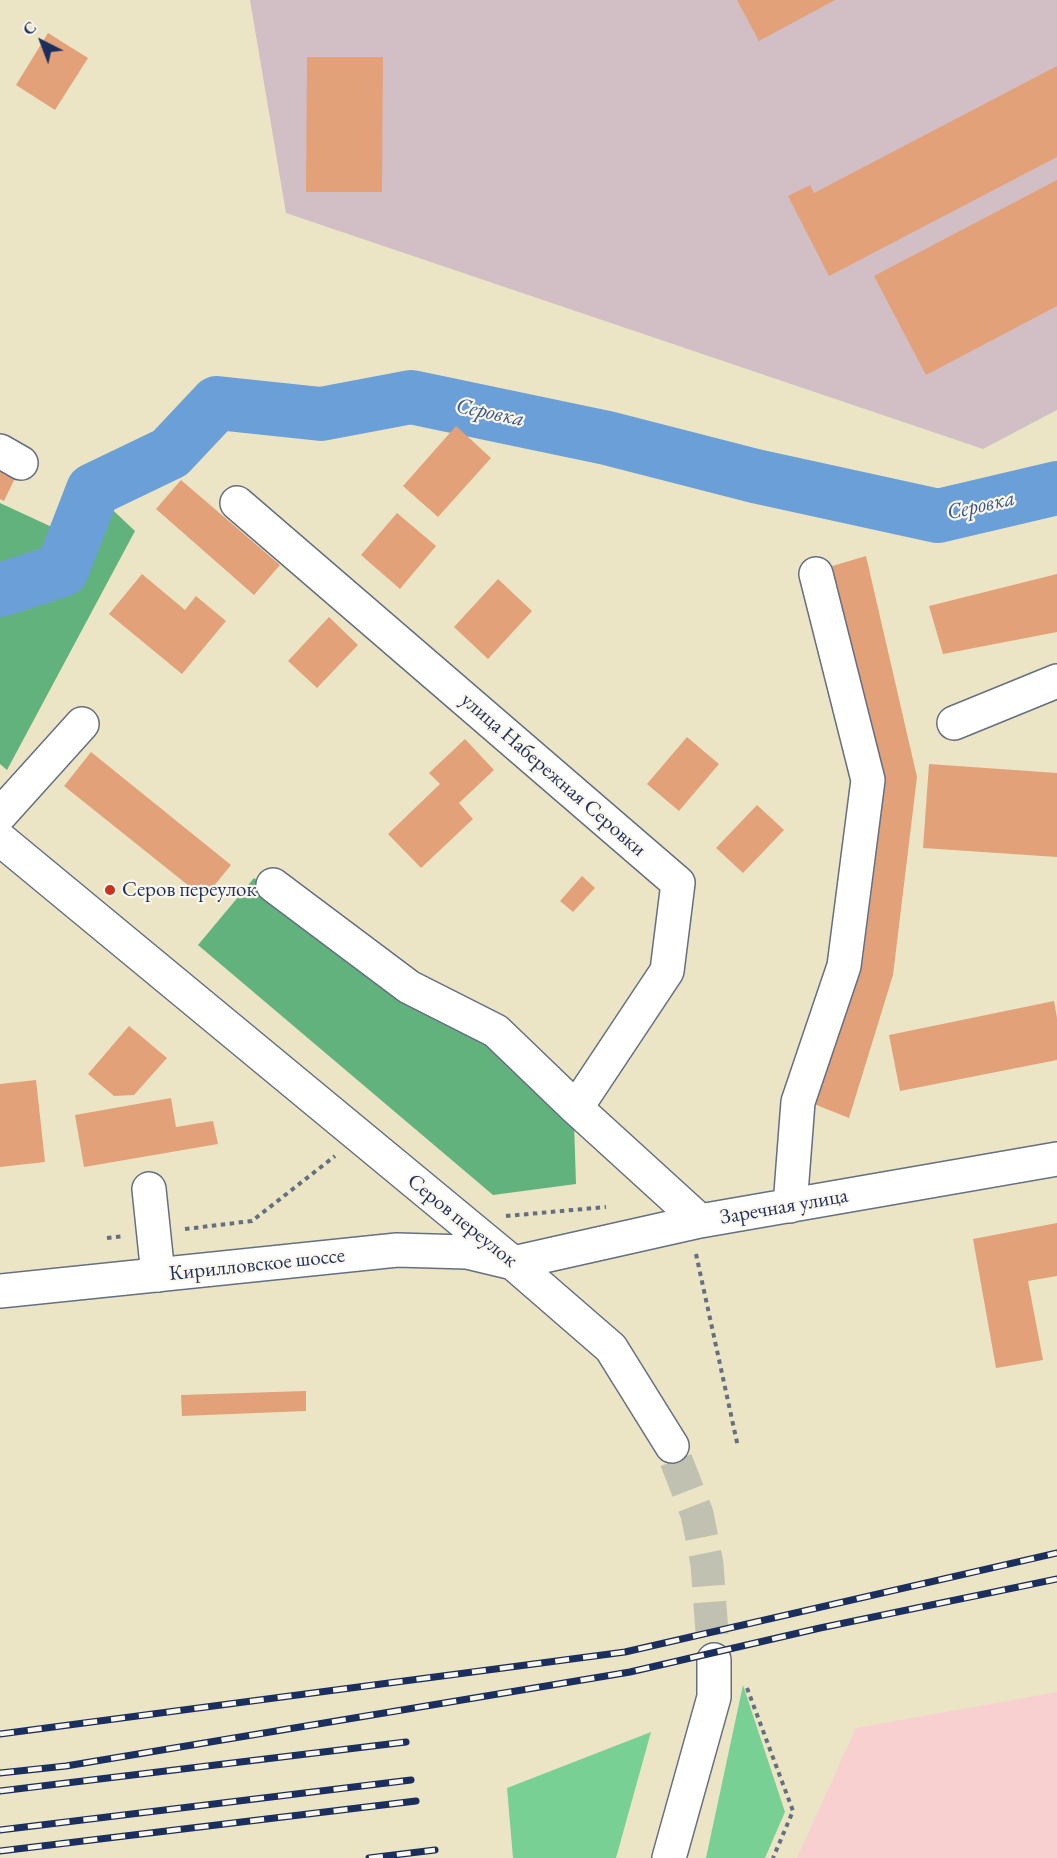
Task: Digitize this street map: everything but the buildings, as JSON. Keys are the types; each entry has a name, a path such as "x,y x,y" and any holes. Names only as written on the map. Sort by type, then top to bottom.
{"street":[{"name":"улица Набережная Серовки","path":"237,502 678,883 667,970 576,1108"},
{"path":"790,1206 798,1102 844,966 868,780 816,574"},
{"path":"954,723 1057,681"},
{"path":"0,815 82,724"},
{"name":"Серов переулок","path":"0,839 513,1263 611,1348 672,1446"},
{"path":"273,885 410,987 496,1031 695,1222"},
{"name":"Заречная улица","path":"513,1263 695,1222 1057,1159"},
{"path":"149,1189 158,1275"},
{"name":"Кирилловское шоссе","path":"0,1291 397,1250 467,1252 513,1263"},
{"path":"669,1858 714,1697 714,1660"}],"path":[{"path":"252,1221 335,1156"},
{"path":"695,1222 738,1447"},
{"path":"743,1678 793,1811 773,1858"}],"shaded area":[{"path":"250,0 1057,0 1057,410 983,449 286,213"},
{"path":"1057,1692 1057,1858 797,1858 856,1728"}],"green space":[{"path":"100,498 135,531 7,770 0,764 0,605 74,583"},
{"path":"0,503 67,534 55,559 0,577"},
{"path":"254,878 408,996 491,1036 574,1123 576,1184 493,1195 198,945"},
{"path":"743,1685 785,1812 765,1858 706,1858"},
{"path":"651,1732 616,1858 513,1858 507,1788"}],"waterway":[{"name":"Серовка","path":"0,590 62,570 93,490 170,453 217,403 321,414 411,397 607,438 755,476 938,516 1057,488"}],"tunnel":[{"path":"676,1460 697,1514 707,1564 714,1660"}],"railway":[{"path":"0,1734 625,1652 1057,1553"},
{"path":"0,1773 66,1766 630,1672 820,1628 1057,1579"},
{"path":"0,1791 406,1742"},
{"path":"0,1830 411,1780"},
{"path":"0,1851 416,1801"},
{"path":"369,1858 435,1850"}],"place":[{"name":"Серов переулок","path":"110,890"}]}
